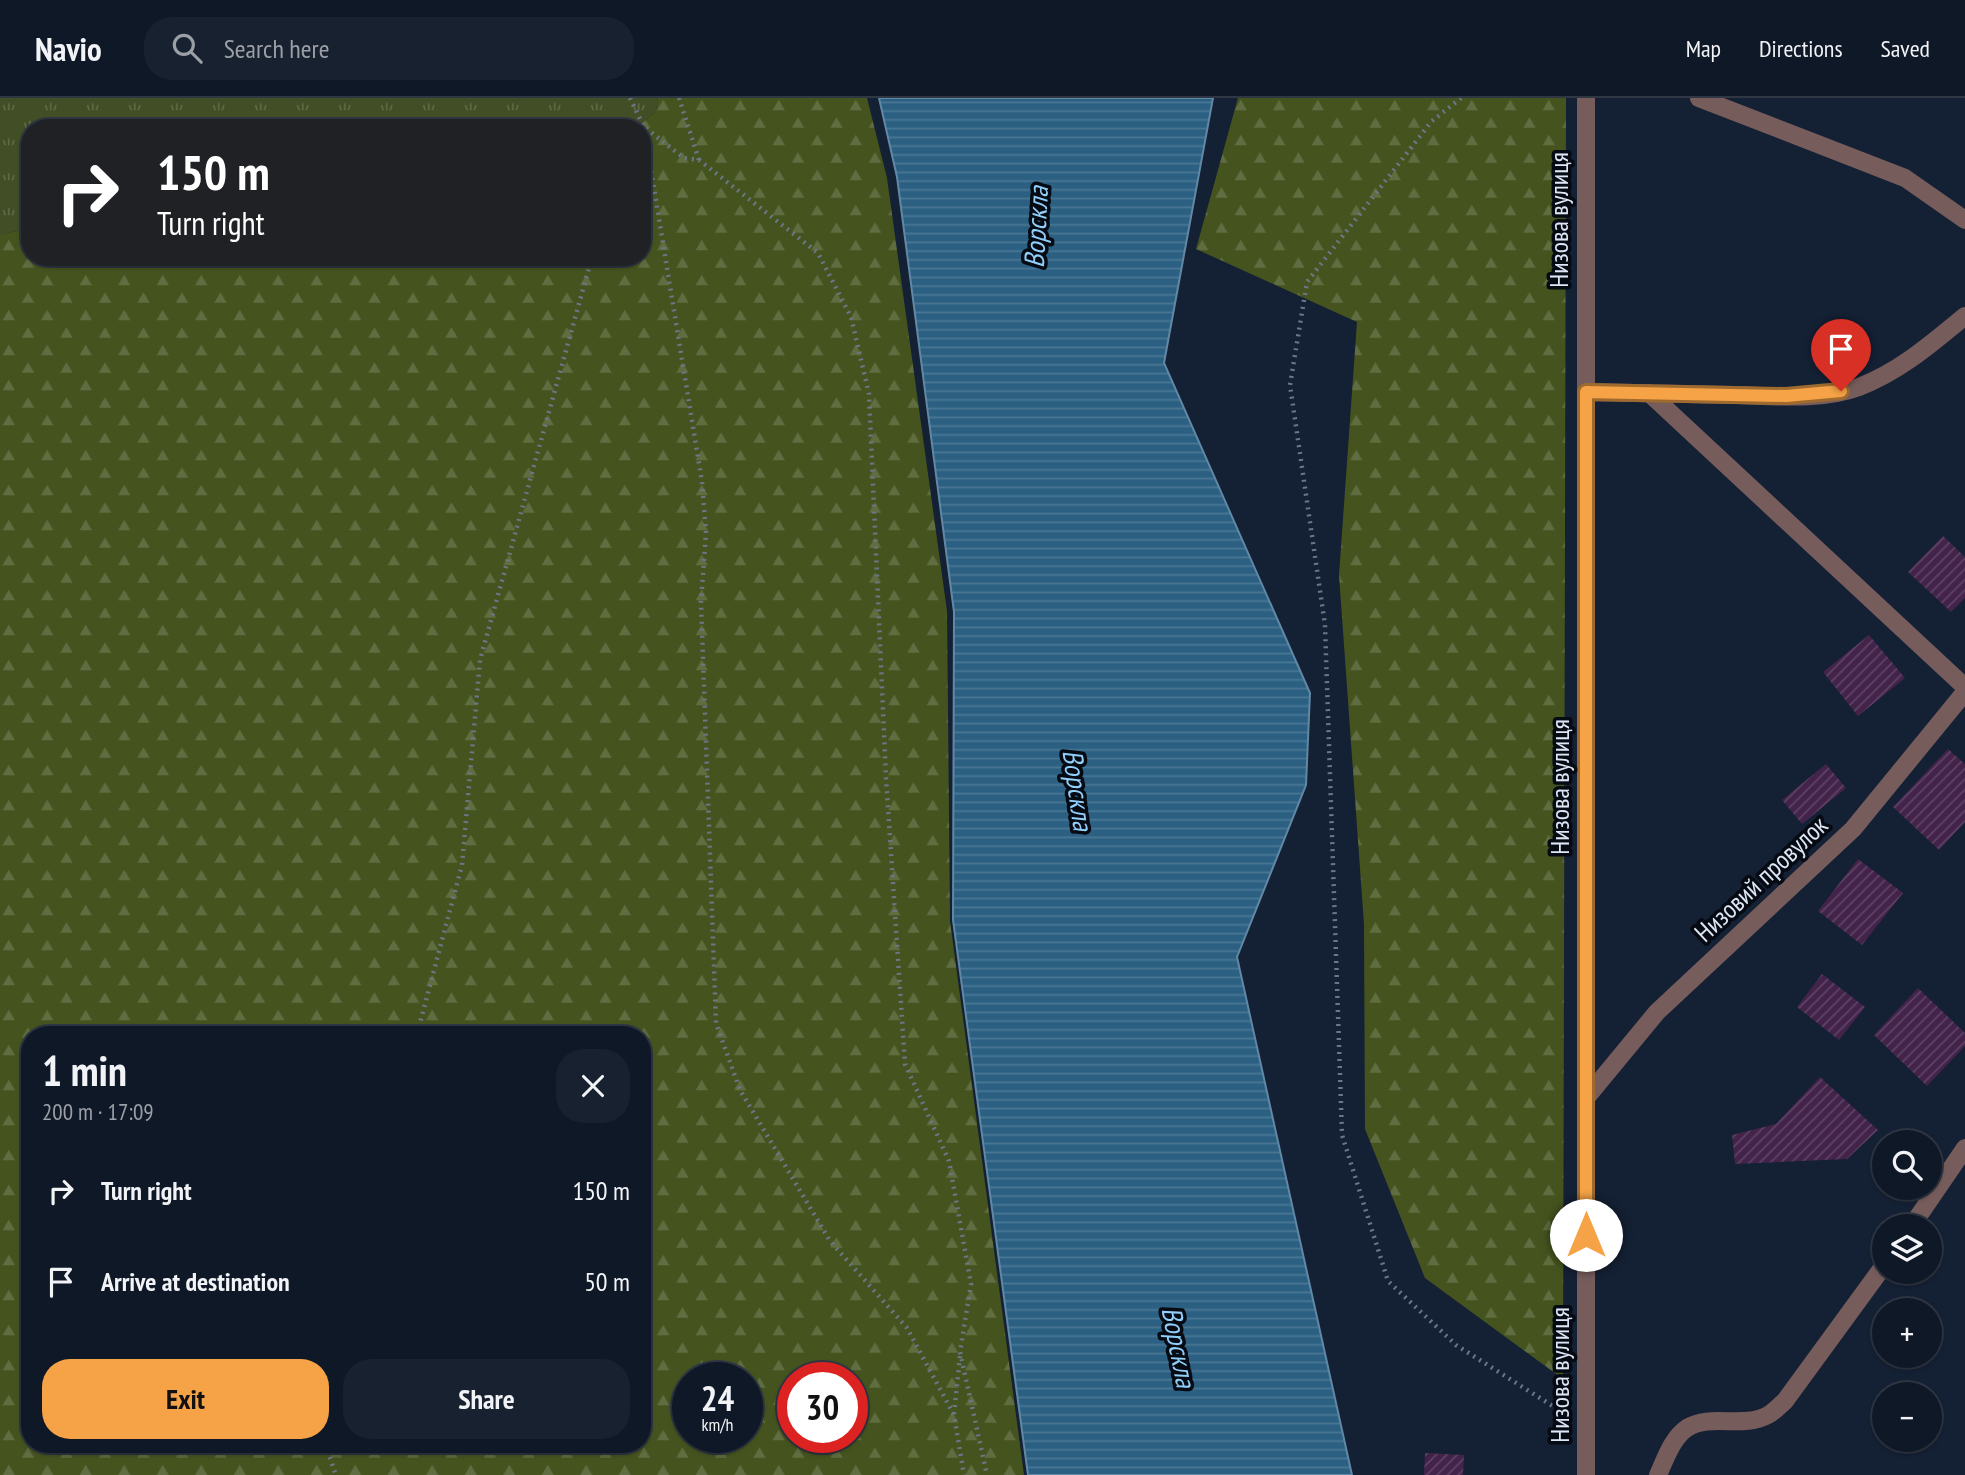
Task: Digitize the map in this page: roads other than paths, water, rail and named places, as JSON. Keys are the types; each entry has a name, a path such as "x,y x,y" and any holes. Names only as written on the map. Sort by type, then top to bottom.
{"street":[{"name":"Низова вулиця","path":"1586,98 1586,1475"},
{"path":"1699,98 1905,178 1965,220"},
{"path":"1586,392 1786,396 1826,394 1855,388 1885,376 1915,358 1965,316"},
{"path":"1650,393 1965,690"},
{"name":"Низовий провулок","path":"1586,1098 1657,1013 1853,829 1965,690"},
{"path":"1920,1214 1965,1148"},
{"path":"1658,1475 1672,1444 1685,1429 1705,1421 1740,1421 1766,1416 1785,1401 1872,1282"}],"water":[{"name":"Ворскла","path":"879,98 1213,98 1164,363 1310,693 1306,785 1237,957 1352,1475 1028,1475 953,920 954,612 897,177"}]}
